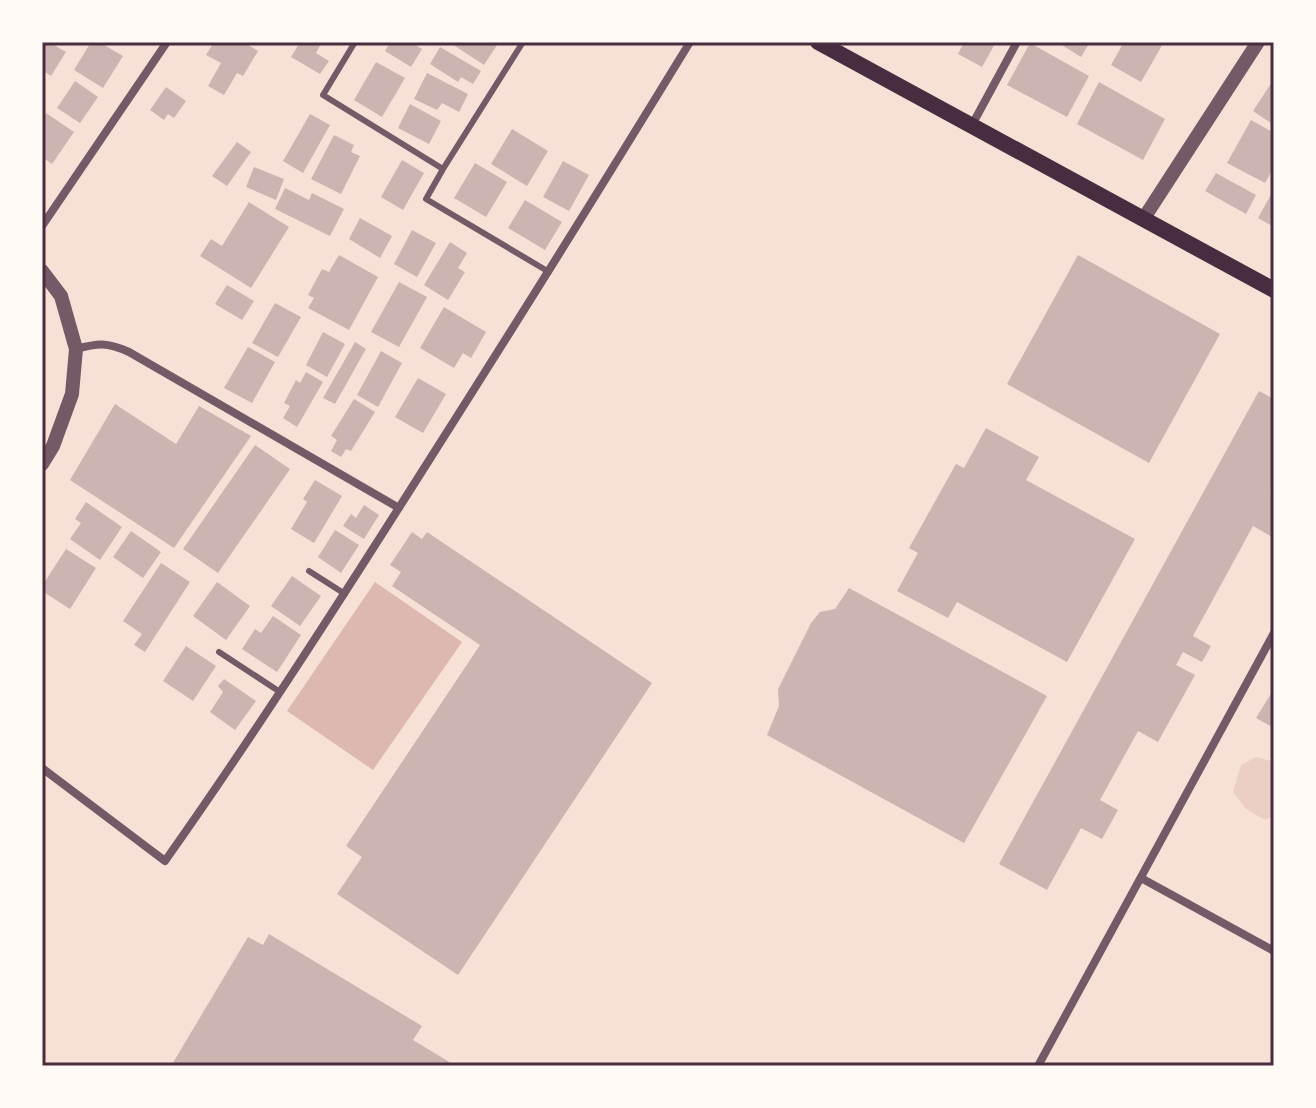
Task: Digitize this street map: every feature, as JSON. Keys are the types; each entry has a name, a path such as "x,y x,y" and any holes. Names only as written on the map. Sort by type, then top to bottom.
{"main road":[{"path":"818,42 1274,290"}],"street":[{"path":"42,226 167,42"},
{"path":"42,768 165,861 229,771 345,594 690,42"},
{"path":"972,125 1017,42"},
{"path":"1144,218 1258,42"},
{"path":"42,271 61,296 76,349 72,394 53,446 42,464"},
{"path":"76,349 99,343 129,352 399,508"},
{"path":"1038,1066 1273,636"},
{"path":"1141,878 1274,951"}],"lane":[{"path":"355,42 323,95 443,169"},
{"path":"523,42 426,199 549,272"},
{"path":"309,571 345,594"},
{"path":"219,652 280,692"}],"shaded area":[{"path":"375,582 462,642 373,770 287,711"},
{"path":"1256,757 1271,761 1274,767 1274,816 1265,820 1246,809 1233,792 1241,765"}],"building":[{"path":"42,42 49,42 66,52 51,76 42,70"},
{"path":"91,42 99,42 123,56 103,88 74,70"},
{"path":"214,42 243,42 258,51 243,76 237,73 224,95 208,86 221,63 206,55"},
{"path":"300,42 322,42 316,53 329,61 320,74 291,57"},
{"path":"385,42 411,42 422,49 411,67 385,51 389,44"},
{"path":"449,42 499,42 484,65"},
{"path":"964,42 996,42 982,67 958,54"},
{"path":"1057,42 1090,42 1081,57"},
{"path":"1124,42 1164,42 1141,82 1111,65"},
{"path":"1030,43 1089,76 1067,117 1007,85"},
{"path":"440,47 481,71 473,84 461,77 458,82 430,64"},
{"path":"376,62 405,78 382,117 354,100"},
{"path":"427,73 468,94 459,112 442,103 437,110 414,99"},
{"path":"1274,79 1274,125 1253,111"},
{"path":"75,81 98,97 80,123 57,108"},
{"path":"1099,82 1165,119 1143,160 1077,124"},
{"path":"166,87 186,101 174,118 168,114 164,120 150,110"},
{"path":"410,104 441,121 429,144 398,128"},
{"path":"46,113 74,132 52,164 42,157 42,119"},
{"path":"310,114 330,125 303,173 283,161"},
{"path":"1251,120 1274,133 1274,167 1265,183 1227,163"},
{"path":"512,129 548,151 527,186 491,164"},
{"path":"334,135 354,145 351,152 360,156 341,194 311,179"},
{"path":"237,142 251,152 227,186 212,176"},
{"path":"402,160 424,173 403,210 381,197"},
{"path":"563,161 589,175 569,211 543,197"},
{"path":"475,163 507,182 486,217 454,198"},
{"path":"254,167 284,179 276,200 246,187"},
{"path":"1216,173 1256,195 1246,214 1205,191"},
{"path":"285,188 309,200 312,193 344,209 330,236 275,209"},
{"path":"1274,189 1274,227 1258,218"},
{"path":"525,200 562,222 545,250 508,228"},
{"path":"249,202 289,227 251,288 200,256 211,239 222,246"},
{"path":"360,218 392,236 380,258 349,239"},
{"path":"412,230 436,243 417,277 394,264"},
{"path":"450,242 467,253 458,268 465,272 448,300 424,285"},
{"path":"339,255 378,277 349,330 308,308 314,298 308,295 322,269 329,272"},
{"path":"1078,255 1220,334 1149,463 1007,384"},
{"path":"399,282 427,297 399,347 371,332"},
{"path":"227,285 254,301 242,320 215,304"},
{"path":"275,303 301,317 278,357 252,343"},
{"path":"444,307 486,332 471,358 463,353 454,368 420,348"},
{"path":"323,332 345,344 327,377 306,365"},
{"path":"355,342 366,349 335,404 323,398"},
{"path":"248,347 275,362 252,403 224,388"},
{"path":"381,351 402,363 378,407 357,395"},
{"path":"306,372 323,382 297,427 283,418 290,406 284,403 296,380 300,383"},
{"path":"418,378 446,394 423,433 395,417"},
{"path":"1259,391 1274,399 1274,483 1270,490 1274,492 1272,537 1253,526 1193,636 1211,646 1202,662 1183,652 1176,665 1195,675 1158,742 1138,731 1100,800 1118,810 1102,839 1081,828 1047,890 999,864"},
{"path":"354,399 375,412 351,451 346,449 341,457 331,451 337,440 331,436"},
{"path":"115,404 176,444 199,406 251,436 174,548 70,480"},
{"path":"986,428 1039,457 1026,480 1135,539 1067,662 957,602 948,618 897,591 918,553 909,548 956,464 964,468"},
{"path":"255,445 290,469 218,573 183,549"},
{"path":"315,480 342,496 314,543 291,529 307,502 303,499"},
{"path":"86,502 122,527 100,560 70,539 81,523 75,519"},
{"path":"364,505 379,515 364,539 343,526 351,514 356,518"},
{"path":"335,530 359,545 341,573 318,557"},
{"path":"131,531 161,552 143,578 113,557"},
{"path":"412,532 422,539 427,532 652,683 458,975 337,894 362,857 346,846 480,645 392,586 401,572 390,565"},
{"path":"66,549 96,568 70,609 42,591 42,586"},
{"path":"161,563 190,582 145,652 134,645 142,634 123,621"},
{"path":"292,576 321,596 300,626 271,606"},
{"path":"217,582 250,606 226,640 193,616"},
{"path":"849,588 1047,696 964,843 767,735 779,706 778,689 811,623 820,612 835,609"},
{"path":"273,616 301,635 277,672 242,649 255,629 261,633"},
{"path":"186,646 216,666 193,701 163,681"},
{"path":"224,679 256,701 235,730 210,712 223,692 218,686"},
{"path":"1274,689 1274,728 1256,718"},
{"path":"269,934 422,1026 413,1040 456,1066 171,1066 248,937 263,945"}]}
